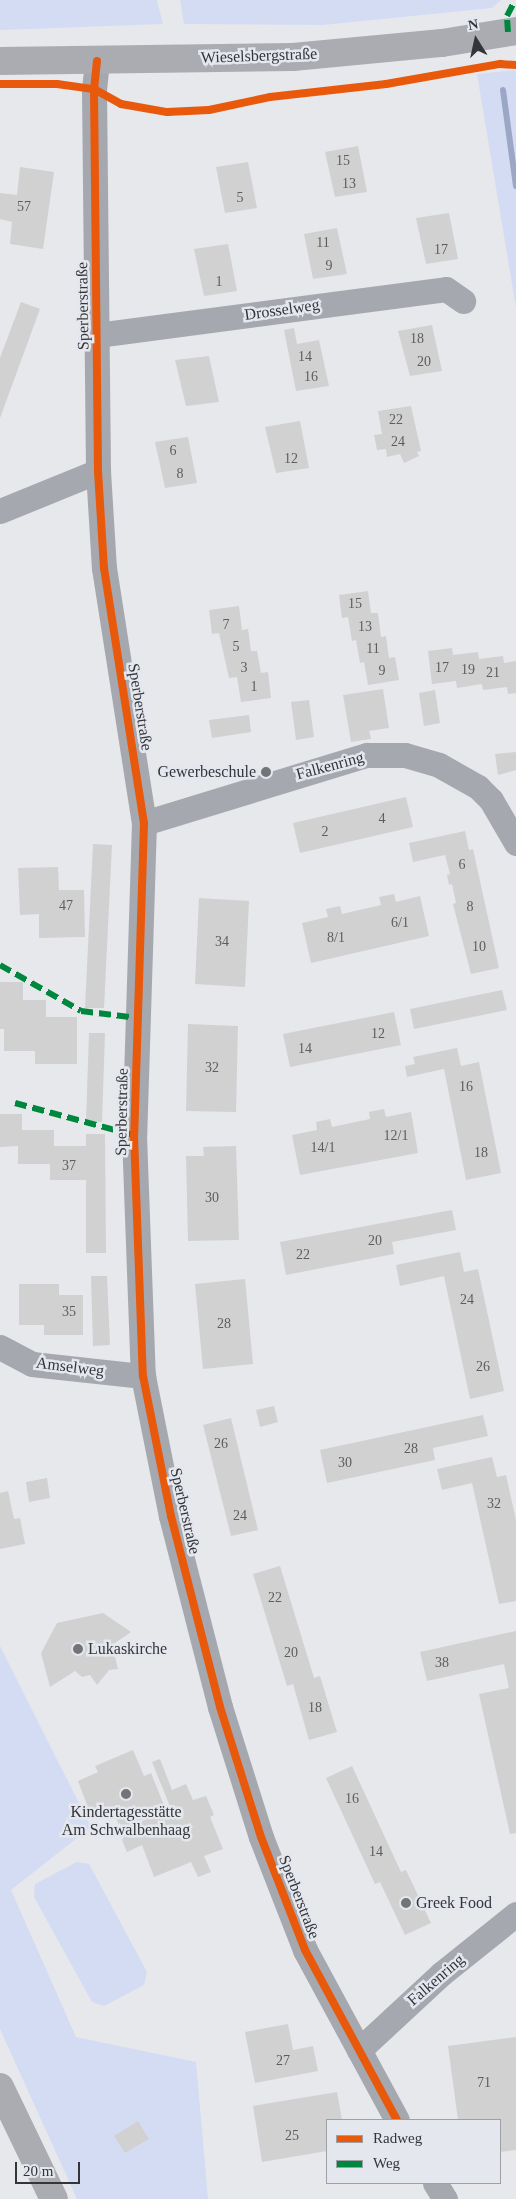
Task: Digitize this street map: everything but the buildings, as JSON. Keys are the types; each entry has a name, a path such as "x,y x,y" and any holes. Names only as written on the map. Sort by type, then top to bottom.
{"main road":[{"name":"Wieselsbergstraße","path":"0,61 293,57 442,43 516,31"},
{"path":"0,2087 54,2199"}],"street":[{"name":"Sperberstraße","path":"97,61 94,89 98,471 106,576 144,823 134,1135 143,1376 170,1516 220,1706 261,1837 305,1950 396,2119"},
{"name":"Drosselweg","path":"97,335 446,289 462,301"},
{"path":"0,511 98,471"},
{"name":"Falkenring","path":"144,823 367,755 405,755 439,765 478,787 492,800 516,843"},
{"name":"Amselweg","path":"0,1347 32,1364 143,1376"},
{"name":"Falkenring","path":"359,2050 441,1974 516,1914"},
{"path":"436,2184 445,2199"}],"shaded area":[{"path":"0,0 157,0 163,24 0,30"},
{"path":"180,0 501,0 492,8 323,25 184,24"},
{"path":"516,70 516,308 477,74"},
{"path":"0,1646 91,1827 11,1890 76,2037 196,2062 208,2199 77,2199 0,2029"},
{"path":"77,1862 89,1864 147,1972 144,1985 104,2006 92,2002 34,1897 35,1884"}],"waterway":[{"path":"503,90 516,186"}],"marked path":[{"path":"508,32 507,16 515,0"},
{"path":"0,965 81,1011 138,1018"},
{"path":"15,1103 134,1135"}],"cycle path":[{"path":"97,61 94,89 98,471 104,568 144,823 134,1135 143,1376 171,1516 220,1707 261,1837 305,1950 396,2119"},
{"path":"0,84 57,84 94,89 121,104 167,112 209,110 270,97 386,84 500,64 516,65"}],"place":[{"name":"Gewerbeschule","path":"266,772"},
{"name":"Lukaskirche","path":"78,1649"},
{"name":"Kindertagesstätte Am Schwalbenhaag","path":"126,1794"},
{"name":"Greek Food","path":"406,1903"}]}
